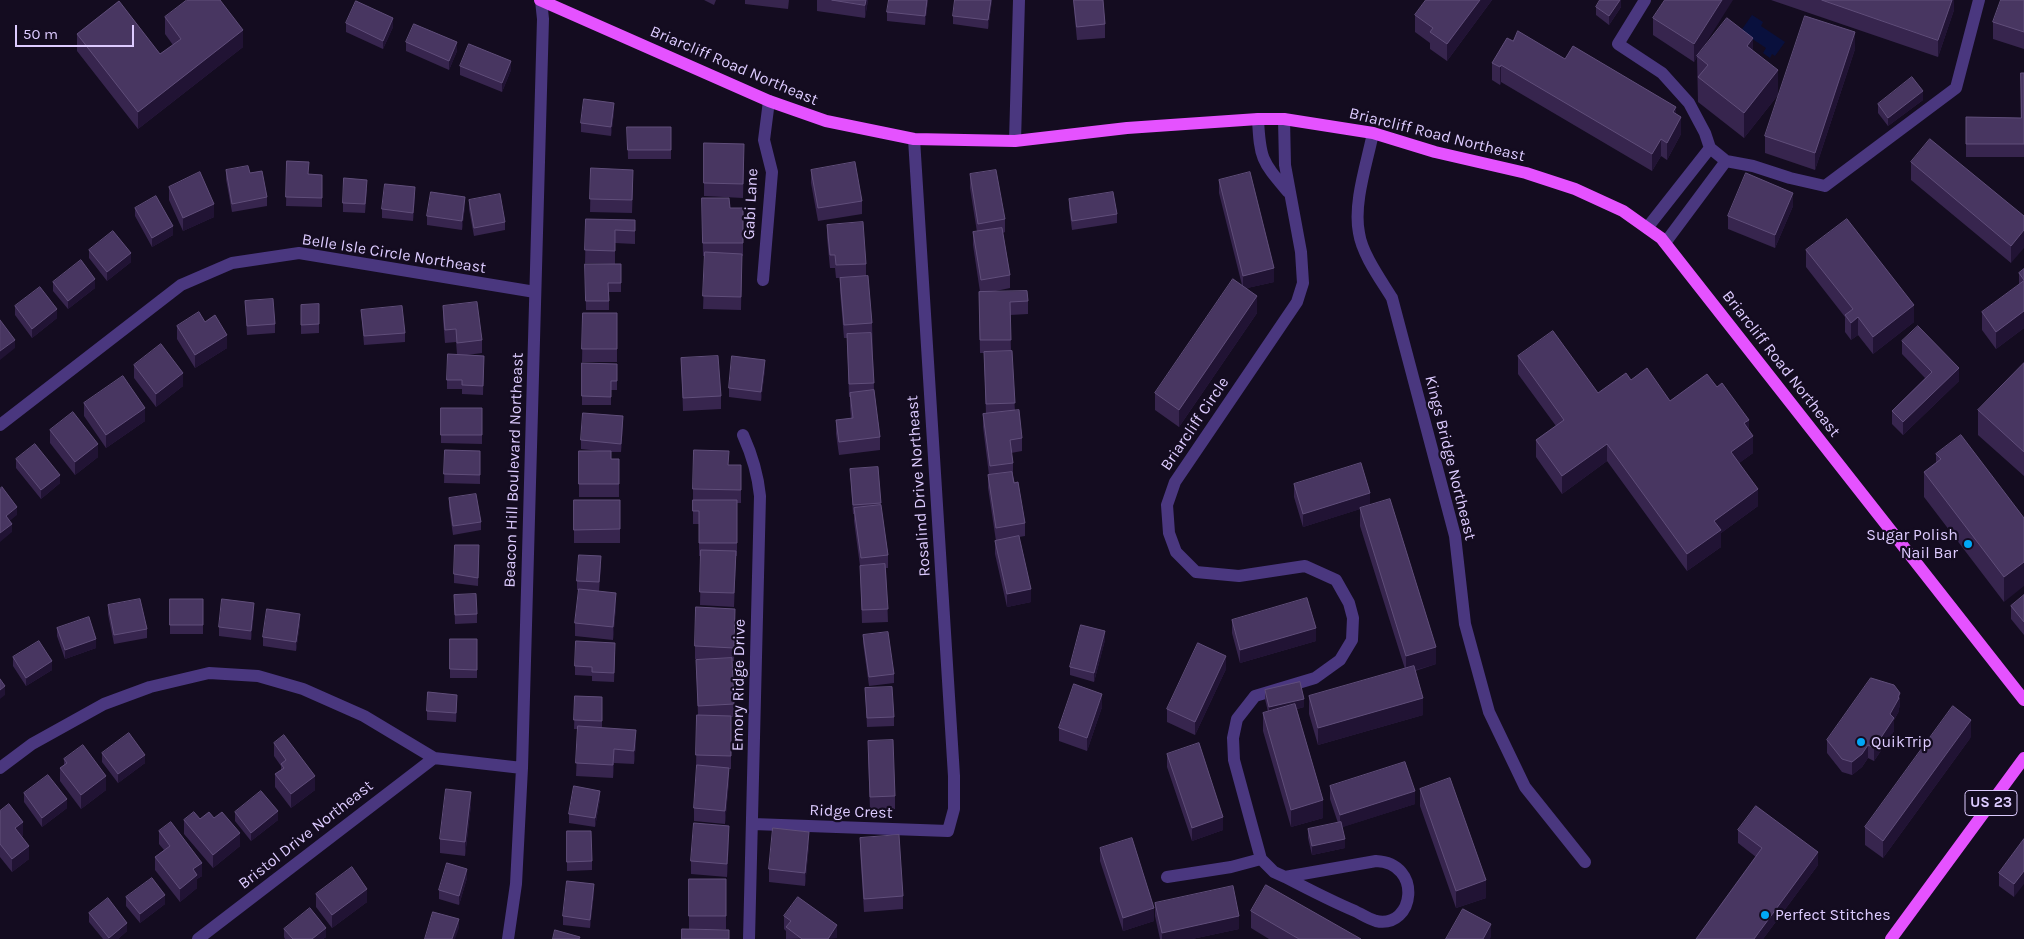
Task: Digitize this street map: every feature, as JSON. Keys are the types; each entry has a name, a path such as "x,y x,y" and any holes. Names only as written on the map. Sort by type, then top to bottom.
{"main road":[{"name":"Briarcliff Road Northeast","path":"541,0 769,101 826,121 914,139 1015,141 1127,128 1284,119 1374,133 1435,152 1526,173 1575,188 1623,211 1665,242 2024,700"},
{"name":"US 23","path":"1891,939 2024,758"}],"street":[{"name":"Beacon Hill Boulevard Northeast","path":"508,939 516,884 522,768 543,19 541,0"},
{"path":"1015,141 1019,0"},
{"path":"1645,0 1618,44 1662,74 1688,103 1706,132 1710,148 1726,161 1753,166 1790,178 1825,186 1956,88 1979,0"},
{"name":"Gabi Lane","path":"763,280 772,172 764,140 769,101"},
{"path":"1258,119 1259,148 1265,164 1290,193"},
{"name":"Briarcliff Circle","path":"1262,859 1234,760 1233,738 1237,718 1254,696 1315,678 1340,660 1352,640 1353,618 1349,603 1336,580 1305,566 1239,576 1196,572 1176,552 1169,534 1167,504 1175,482 1297,302 1303,283 1301,252 1285,165 1284,119"},
{"name":"Kings Bridge Northeast","path":"1374,133 1357,207 1359,234 1374,269 1392,298 1455,536 1465,624 1489,712 1525,787 1584,862"},
{"name":"Rosalind Drive Northeast","path":"914,139 954,776 954,809 948,832"},
{"path":"1647,228 1710,148"},
{"path":"1665,242 1726,161"},
{"path":"1688,176 1704,190"},
{"name":"Belle Isle Circle Northeast","path":"0,425 181,285 232,263 299,253 535,292"},
{"name":"Emory Ridge Drive","path":"743,435 750,450 760,496 749,939"},
{"path":"0,768 32,744 104,704 150,687 209,674 258,676 303,689 364,716 434,758 522,768"},
{"name":"Bristol Drive Northeast","path":"198,939 434,758"},
{"name":"Ridge Crest","path":"752,824 948,832"},
{"path":"1167,877 1231,867 1262,859 1274,872 1331,901 1377,921 1390,920 1398,915 1407,904 1410,896 1406,878 1395,865 1385,861 1285,877"}],"shaded area":[{"path":"1752,15 1763,22 1761,26 1785,42 1775,56 1772,54 1770,58 1763,53 1766,48 1751,38 1738,35"}],"building":[{"path":"187,0 220,0 243,30 138,112 77,34 119,1 160,54 181,39 165,17"},
{"path":"832,0 866,0 865,5"},
{"path":"889,0 927,0 925,16 887,12"},
{"path":"955,0 991,0 988,20 953,16"},
{"path":"1074,0 1103,0 1105,24 1077,27"},
{"path":"1426,0 1480,0 1447,44 1430,32 1433,28 1415,15"},
{"path":"1600,0 1620,0 1609,16 1596,7"},
{"path":"1665,0 1722,0 1694,44 1653,18"},
{"path":"1822,0 1952,0 1938,40"},
{"path":"2001,0 2024,0 2024,32 1993,22"},
{"path":"356,1 393,18 383,41 346,23"},
{"path":"1805,16 1855,32 1815,153 1765,136"},
{"path":"1727,18 1753,38 1747,46 1778,70 1744,113 1698,77 1708,65 1697,56"},
{"path":"414,24 457,42 449,61 406,42"},
{"path":"1518,31 1565,59 1573,46 1676,107 1673,112 1681,117 1667,143 1661,139 1652,154 1501,65 1500,67 1492,63 1507,38 1513,41"},
{"path":"469,44 511,61 502,83 460,66"},
{"path":"2021,73 2024,73 2024,144 1966,144 1966,117 2021,118"},
{"path":"1912,77 1923,91 1888,118 1878,104"},
{"path":"584,99 614,103 611,127 581,123"},
{"path":"627,127 671,127 671,150 628,150"},
{"path":"1930,139 2024,216 2024,230 2011,246 1911,162"},
{"path":"704,143 744,144 743,184 704,183"},
{"path":"287,161 309,162 308,174 322,175 322,198 286,197"},
{"path":"855,162 862,201 818,208 811,170"},
{"path":"248,166 250,173 262,171 267,197 232,204 226,170"},
{"path":"591,168 633,170 632,200 590,199"},
{"path":"996,170 1005,219 978,224 970,174"},
{"path":"200,172 214,204 183,218 169,187"},
{"path":"1250,172 1274,268 1243,276 1219,180"},
{"path":"1746,173 1793,193 1775,235 1728,216"},
{"path":"344,178 367,180 365,204 343,203"},
{"path":"385,184 415,187 413,213 382,209"},
{"path":"431,192 465,197 462,221 427,216"},
{"path":"1113,192 1117,214 1072,221 1069,199"},
{"path":"500,194 505,222 474,228 469,200"},
{"path":"156,196 173,226 152,238 135,208"},
{"path":"702,198 729,198 730,208 743,208 743,243 703,243"},
{"path":"586,219 635,220 635,231 615,230 615,251 585,250"},
{"path":"1847,219 1914,305 1873,337 1858,317 1851,323 1845,315 1853,309 1806,250"},
{"path":"863,222 866,264 836,265 835,255 830,255 827,225"},
{"path":"1002,228 1010,275 981,280 973,232"},
{"path":"113,231 131,253 107,272 89,250"},
{"path":"705,252 742,254 741,297 703,296"},
{"path":"81,260 95,279 68,301 53,282"},
{"path":"585,264 621,264 621,283 608,283 609,301 586,301"},
{"path":"2024,269 2024,280 2019,273"},
{"path":"868,276 872,323 844,325 840,278"},
{"path":"1233,279 1257,296 1179,410 1155,393"},
{"path":"2024,281 2024,311 1996,332 1982,312"},
{"path":"40,287 57,309 32,329 15,306"},
{"path":"1027,291 1028,301 1010,302 1011,340 980,340 979,292"},
{"path":"273,299 275,324 247,326 245,301"},
{"path":"477,302 482,340 457,343 456,329 445,330 443,306"},
{"path":"319,304 319,324 301,325 301,305"},
{"path":"402,306 405,333 364,336 361,310"},
{"path":"199,312 205,322 215,315 227,335 195,355 177,326"},
{"path":"583,313 617,313 617,349 582,349"},
{"path":"0,320 15,340 0,351"},
{"path":"1918,326 1959,368 1903,422 1892,411 1932,372 1902,341"},
{"path":"1553,331 1598,393 1626,373 1631,380 1647,368 1670,401 1707,374 1717,387 1722,383 1749,420 1744,423 1753,436 1731,452 1758,489 1714,521 1721,530 1687,554 1607,444 1562,476 1536,440 1564,420 1518,356"},
{"path":"871,333 874,383 849,384 847,334"},
{"path":"161,344 183,373 156,394 134,365"},
{"path":"1012,351 1015,403 986,404 984,352"},
{"path":"448,354 484,356 483,386 462,385 462,380 447,380"},
{"path":"718,356 721,396 683,398 681,358"},
{"path":"732,356 765,360 761,392 729,388"},
{"path":"582,363 617,364 617,381 611,381 611,397 582,396"},
{"path":"2024,363 2024,452 1978,410"},
{"path":"123,376 145,408 106,435 84,403"},
{"path":"874,390 880,437 839,442 836,420 853,418 850,393"},
{"path":"441,408 482,408 482,435 441,435"},
{"path":"1019,410 1022,438 1010,440 1013,463 990,466 983,414"},
{"path":"73,412 98,444 75,462 50,430"},
{"path":"583,413 623,416 621,444 581,440"},
{"path":"1961,435 2024,518 2024,562 2004,577 1924,472 1941,459 1936,454"},
{"path":"35,444 60,475 41,490 16,459"},
{"path":"445,450 480,451 480,475 444,474"},
{"path":"694,450 729,451 728,465 741,465 741,490 693,489"},
{"path":"579,451 611,451 611,459 619,459 619,484 579,484"},
{"path":"1361,463 1370,493 1303,514 1294,484"},
{"path":"878,467 881,503 853,505 850,469"},
{"path":"1012,472 1014,483 1018,482 1025,523 996,528 988,475"},
{"path":"2,487 17,507 6,516 12,524 0,533 0,489"},
{"path":"476,494 481,522 453,526 449,498"},
{"path":"1390,499 1436,647 1406,656 1360,508"},
{"path":"574,500 620,500 620,529 574,530"},
{"path":"693,500 737,500 737,543 699,543 699,511 693,511"},
{"path":"881,505 888,555 861,558 854,508"},
{"path":"1019,536 1031,589 1007,594 995,541"},
{"path":"455,545 479,545 478,578 454,574"},
{"path":"701,550 736,551 734,593 700,592"},
{"path":"579,555 601,556 599,582 577,581"},
{"path":"885,564 888,609 862,610 860,566"},
{"path":"579,589 616,593 613,627 575,623"},
{"path":"476,594 477,614 455,615 454,595"},
{"path":"2024,595 2024,622 2011,606"},
{"path":"1307,598 1316,628 1240,650 1232,620"},
{"path":"140,599 147,629 114,635 108,605"},
{"path":"170,599 203,599 203,625 170,625"},
{"path":"222,599 254,603 251,631 219,627"},
{"path":"696,607 735,609 734,648 695,646"},
{"path":"267,609 300,614 296,642 263,637"},
{"path":"89,617 96,639 65,650 57,628"},
{"path":"1081,625 1105,631 1094,673 1070,667"},
{"path":"888,632 894,674 869,677 863,635"},
{"path":"450,639 477,639 477,670 450,669"},
{"path":"39,641 52,661 26,678 13,657"},
{"path":"576,641 615,643 614,673 592,672 592,667 575,666"},
{"path":"1198,643 1226,656 1195,722 1167,709"},
{"path":"732,658 734,704 698,706 696,660"},
{"path":"1414,666 1423,698 1318,728 1309,696"},
{"name":"QuikTrip","path":"1871,678 1894,685 1900,693 1899,698 1890,714 1894,718 1874,748 1868,745 1862,754 1852,762 1842,759 1827,740"},
{"path":"0,679 5,686 0,690"},
{"path":"1300,682 1304,699 1269,707 1265,690"},
{"path":"1074,684 1102,694 1087,738 1059,728"},
{"path":"892,687 894,717 867,718 865,688"},
{"path":"428,692 457,695 456,713 427,711"},
{"path":"575,696 602,697 602,721 574,720"},
{"path":"1295,704 1323,800 1291,810 1263,713"},
{"path":"1953,706 1971,720 1883,841 1865,827"},
{"path":"697,715 731,716 731,756 696,755"},
{"path":"578,726 636,730 634,751 614,749 613,765 576,763"},
{"path":"129,733 145,755 118,774 102,753"},
{"path":"284,735 315,776 291,794 275,774 284,768 281,764 286,760 274,743"},
{"path":"893,740 895,796 870,797 868,741"},
{"path":"1199,743 1223,817 1192,828 1167,754"},
{"path":"83,745 106,776 81,795 60,768 67,763 64,759"},
{"path":"1405,762 1415,791 1340,815 1330,786"},
{"path":"697,765 729,768 725,811 694,808"},
{"path":"48,775 67,799 42,818 24,793"},
{"path":"1450,778 1486,880 1456,891 1420,789"},
{"path":"574,786 600,791 595,818 569,814"},
{"path":"446,789 471,792 465,842 440,839"},
{"path":"261,791 278,811 251,833 235,812"},
{"path":"9,804 23,822 15,828 29,846 12,859 0,844 0,811"},
{"path":"1756,806 1818,852 1754,939 1696,939 1762,848 1738,830"},
{"path":"194,812 200,819 209,812 214,818 222,812 240,833 213,855 184,820"},
{"path":"171,822 202,863 193,869 197,875 180,889 155,857 170,846 159,831"},
{"path":"1341,822 1345,839 1312,846 1308,829"},
{"path":"694,823 729,826 727,864 691,861"},
{"path":"773,828 809,832 805,873 769,869"},
{"path":"567,831 591,831 592,861 567,862"},
{"path":"899,835 903,896 864,899 860,838"},
{"path":"1132,838 1154,908 1123,918 1100,848"},
{"path":"2024,839 2024,871 2014,884 1999,873"},
{"path":"447,863 467,869 459,896 439,890"},
{"path":"352,867 367,889 332,915 316,894"},
{"path":"152,878 165,895 140,914 126,897"},
{"path":"689,879 726,879 726,916 689,916"},
{"path":"567,881 594,884 590,920 563,916"},
{"path":"1266,885 1361,939 1299,939 1251,911"},
{"path":"1233,886 1239,916 1162,933 1155,903"},
{"path":"798,897 837,925 828,939 802,939 786,927 791,921 784,916"},
{"path":"108,898 127,923 109,938 89,913"},
{"path":"310,908 326,928 312,939 293,939 284,929"},
{"path":"1463,909 1491,924 1483,939 1446,939"},
{"path":"433,912 459,919 452,939 425,939"},
{"path":"682,929 729,930 729,939 682,939"},
{"path":"555,930 580,937 579,939 553,939"}],"place":[{"name":"Sugar Polish Nail Bar","path":"1968,544"},
{"name":"QuikTrip","path":"1861,742"},
{"name":"Perfect Stitches","path":"1765,915"}]}
